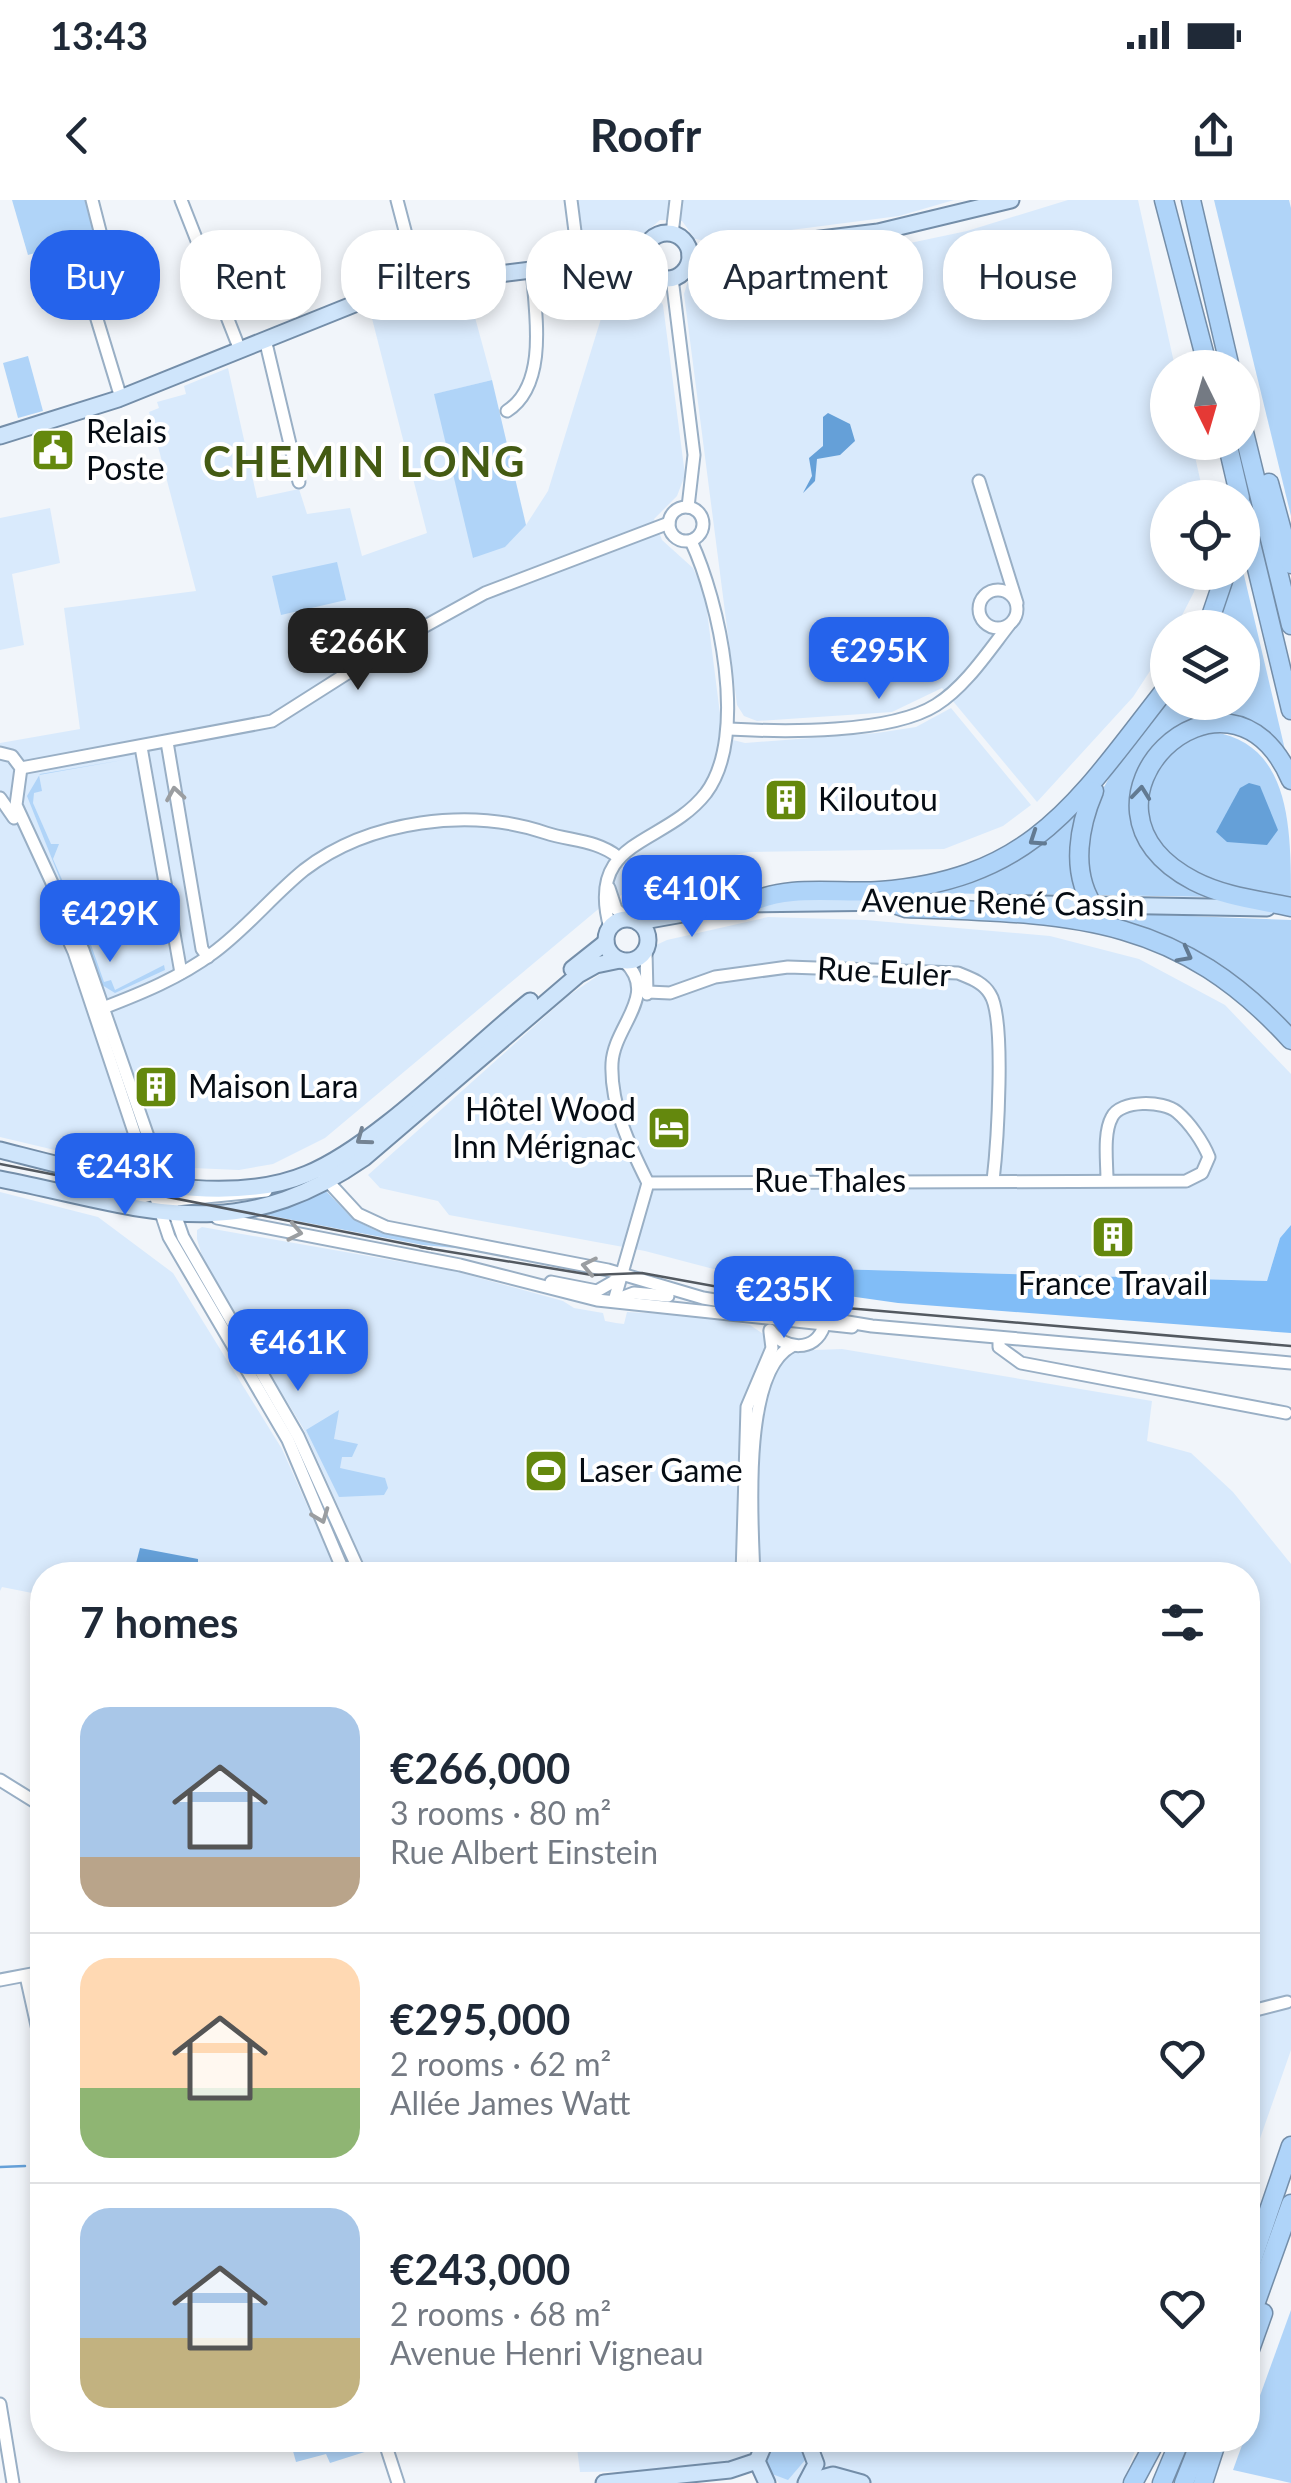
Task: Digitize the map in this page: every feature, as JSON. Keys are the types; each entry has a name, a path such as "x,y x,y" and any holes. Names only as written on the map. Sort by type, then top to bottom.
{"highway":[{"path":"1164,200 1203,350"},
{"path":"1191,200 1226,350"},
{"path":"1231,460 1236,480"},
{"path":"1251,460 1291,625"},
{"path":"1260,460 1291,564"},
{"path":"1230,480 1232,465"},
{"path":"1260,581 1291,710"},
{"path":"751,903 767,894 873,892 942,883 999,861 1050,830 1071,809 1150,709"},
{"path":"1092,904 1084,888 1080,860 1084,815 1093,792 1150,718"},
{"path":"1291,780 1271,746 1257,734 1242,727 1211,724 1185,731 1156,752 1142,778 1138,805 1148,837 1158,852 1190,880 1230,896 1291,908"},
{"path":"886,902 906,908 1048,914 1124,928 1212,970 1266,1012 1291,1040"},
{"path":"1260,2237 1291,2146"},
{"path":"1260,2292 1291,2204"},
{"path":"1260,2322 1271,2291 1272,2259"},
{"path":"1132,2483 1151,2452"},
{"path":"1142,2483 1154,2452"},
{"path":"1162,2483 1175,2452"},
{"path":"1184,2483 1196,2452"},
{"path":"1204,2483 1213,2452"}],"main road":[{"path":"886,230 1011,200"},
{"path":"668,235 685,241 688,249"},
{"path":"668,277 688,263"},
{"path":"0,436 122,398 341,312"},
{"name":"Avenue René Cassin","path":"608,935 632,921 751,903 1291,908"},
{"name":"Avenue René Cassin","path":"622,961 647,947 670,926 714,907"},
{"path":"632,921 646,931 647,947"},
{"path":"0,1153 160,1190 240,1187 288,1180 307,1174 384,1123 608,935 622,961 604,962 578,975 375,1150 331,1180 266,1206 198,1217 168,1215 0,1179"},
{"path":"761,2452 757,2461 767,2483"},
{"path":"812,2452 806,2483 832,2475 862,2483"},
{"path":"816,2452 832,2475"},
{"path":"604,2483 730,2470 757,2461"}],"street":[{"path":"92,200 112,278 113,308 96,316 122,398"},
{"path":"181,200 240,350"},
{"path":"398,200 406,230"},
{"path":"570,200 574,230"},
{"path":"672,234 676,200"},
{"path":"672,278 694,456 688,507"},
{"path":"508,411 518,404 528,381 538,339 536,320"},
{"path":"265,339 298,482"},
{"path":"729,729 871,724 916,716 954,690 1017,615 1017,603 978,482"},
{"path":"20,768 272,721 398,641 486,593 669,522 677,509 688,507 699,512 704,522 701,534 691,541"},
{"path":"669,522 674,536 691,541"},
{"path":"608,935 604,893 618,856 638,841 674,824 706,793 720,766 729,729 712,596 691,541"},
{"path":"1009,625 997,628 985,623 979,612 981,600 997,589 1009,593 1017,603"},
{"path":"167,742 202,948 208,957"},
{"path":"142,747 182,974"},
{"path":"0,753 12,756 20,768 16,805 83,950 184,1263 288,1440 340,1562"},
{"path":"17,786 0,796 74,952 160,1190"},
{"path":"103,1008 182,974 208,957 313,864 353,844 402,829 436,821 490,819 598,844 618,856"},
{"path":"160,857 185,852"},
{"path":"610,874 613,904 632,921"},
{"path":"164,881 189,876"},
{"path":"622,1030 640,1010 648,992 647,947"},
{"path":"614,1301 648,1183 628,1144 613,1078 614,1049 639,992 635,972 622,961"},
{"name":"Rue Euler","path":"648,992 670,994 716,977 788,966 958,973 981,983 991,995 998,1024 993,1181"},
{"name":"Rue Thales","path":"648,1183 1186,1181 1202,1173 1209,1157 1177,1112 1160,1106 1125,1105 1114,1112 1108,1125 1106,1180"},
{"path":"307,1174 331,1180 358,1214 386,1227 620,1276 704,1298"},
{"path":"56,1192 94,1192 135,1199 160,1190"},
{"path":"168,1215 318,1473 356,1562"},
{"path":"198,1217 238,1221 614,1301 1291,1363"},
{"path":"498,1275 598,1291 620,1276"},
{"path":"614,1301 634,1293 704,1298 820,1321"},
{"path":"768,1318 783,1311"},
{"path":"743,1562 752,1412 772,1348 768,1318"},
{"path":"754,1562 752,1412 776,1360 792,1346 814,1342 820,1321"},
{"path":"770,1332 792,1346"},
{"path":"999,1338 999,1347 1021,1363 1286,1414"},
{"path":"0,1780 30,1799"},
{"path":"0,1980 30,1975"},
{"path":"26,1976 30,1994"},
{"path":"1260,2009 1287,2002"},
{"path":"0,2404 13,2483"},
{"path":"388,2452 398,2483"}],"shaded area":[{"path":"12,200 88,200 96,230 30,230 28,255"},
{"path":"578,200 954,200 899,216 791,230 688,230 682,221 660,220 648,230 582,230"},
{"path":"1068,200 1138,200 1171,350 1150,350 1150,460 1196,460 1200,480 1150,480 1150,590 1194,592 1185,610 1150,610 1150,671 1133,697 1037,802 942,688 892,712 757,721 744,716 737,705 684,294 688,281 688,320 923,320 923,240 943,236 943,320 1112,320 1112,230 970,230"},
{"path":"1214,200 1289,200 1291,516 1260,389 1260,350 1251,350"},
{"path":"372,320 476,320 492,380 435,394 474,558 526,525 548,491 601,320 665,320 685,475 677,496 654,519 662,540 693,568 705,595 721,722 729,739 745,743 877,733 916,727 951,708 1031,805 1003,826 944,849 749,852 668,869 602,906 325,1138 273,1164 239,1170 192,1168 171,1161 157,1142 128,1152 122,1166 0,1137 0,743 80,729 64,608 196,591 149,412 159,408 157,402 186,394 184,386 228,368 257,498 299,489 307,514 350,508 362,556 427,533"},
{"path":"28,356 43,411 18,418 3,363"},
{"path":"492,380 526,525 505,547 473,558 434,394"},
{"path":"828,413 850,424 855,441 840,455 817,459 815,481 803,493 812,476 809,458 823,446 823,417"},
{"path":"50,508 60,563 12,574 24,645 0,650 0,518"},
{"path":"337,562 346,600 281,615 272,576"},
{"path":"1225,590 1247,590 1252,610 1219,610"},
{"path":"1260,643 1286,754 1248,724 1226,720 1260,720"},
{"path":"1150,720 1199,720 1174,728 1147,753 1133,787 1136,825 1160,863 1211,897 1099,895 1086,871 1084,846 1090,819 1117,765"},
{"path":"1213,732 1239,740 1258,753 1272,771 1287,818 1291,900 1234,888 1193,872 1162,847 1151,827 1146,808 1149,788 1158,769 1171,753"},
{"path":"39,776 42,791 34,793 33,803 51,844 59,844 53,859 84,930 97,939 90,942 104,982 111,980 115,990 164,965 165,970 115,993 102,985 27,796"},
{"path":"1249,783 1260,786 1278,830 1267,845 1227,842 1216,832 1240,788"},
{"path":"1077,812 1071,869 1077,895 917,893 1020,856"},
{"path":"1087,912 1291,920 1291,1032 1247,989 1198,956 1145,931"},
{"path":"768,917 865,920 1050,936 1139,959 1225,1005 1291,1074 1291,1225 1280,1238 1267,1281 832,1269 778,1286 645,1251 449,1215 438,1201 380,1188 368,1175 568,996 615,964 667,940"},
{"path":"326,1191 353,1219 377,1231 477,1250 423,1245 256,1213 287,1208"},
{"path":"0,1192 98,1217 173,1273 282,1449 332,1562 30,1562 30,1593 2,1587 0,1591"},
{"path":"1291,1225 1291,1333 898,1303 778,1286 832,1269 1267,1281 1280,1238"},
{"path":"202,1227 454,1271 563,1301 574,1308 603,1313 605,1321 624,1324 627,1312 704,1316 750,1325 788,1351 842,1349 1152,1401 1147,1441 1191,1453 1233,1492 1291,1564 1291,2050 1260,2139 1260,1562 363,1562 303,1428 205,1266 197,1230"},
{"path":"339,1410 334,1439 358,1444 352,1457 342,1457 340,1468 385,1478 388,1488 384,1495 339,1497 306,1430"},
{"path":"140,1548 198,1559 198,1562 136,1562"},
{"path":"1291,2310 1291,2483 1233,2470 1240,2452 1260,2452 1260,2396"},
{"path":"293,2452 365,2452 330,2463 326,2454 296,2462"},
{"path":"578,2452 1135,2452 1123,2483 779,2483 757,2461 730,2470 580,2472"},
{"path":"769,2452 802,2452 806,2459 788,2480 772,2474 766,2459"}],"waterway":[{"path":"0,2167 25,2166"}],"tram line":[{"path":"0,1164 432,1249"},
{"path":"420,1247 592,1275 642,1273 823,1306 1291,1346"}],"place":[{"name":"Relais Poste","path":"53,450"},
{"name":"Kiloutou","path":"786,800"},
{"name":"Maison Lara","path":"156,1087"},
{"name":"Hôtel Wood Inn Mérignac","path":"669,1128"},
{"name":"France Travail","path":"1113,1237"},
{"name":"Laser Game","path":"546,1471"}],"district":[{"name":"CHEMIN LONG","path":"365,462"}]}
